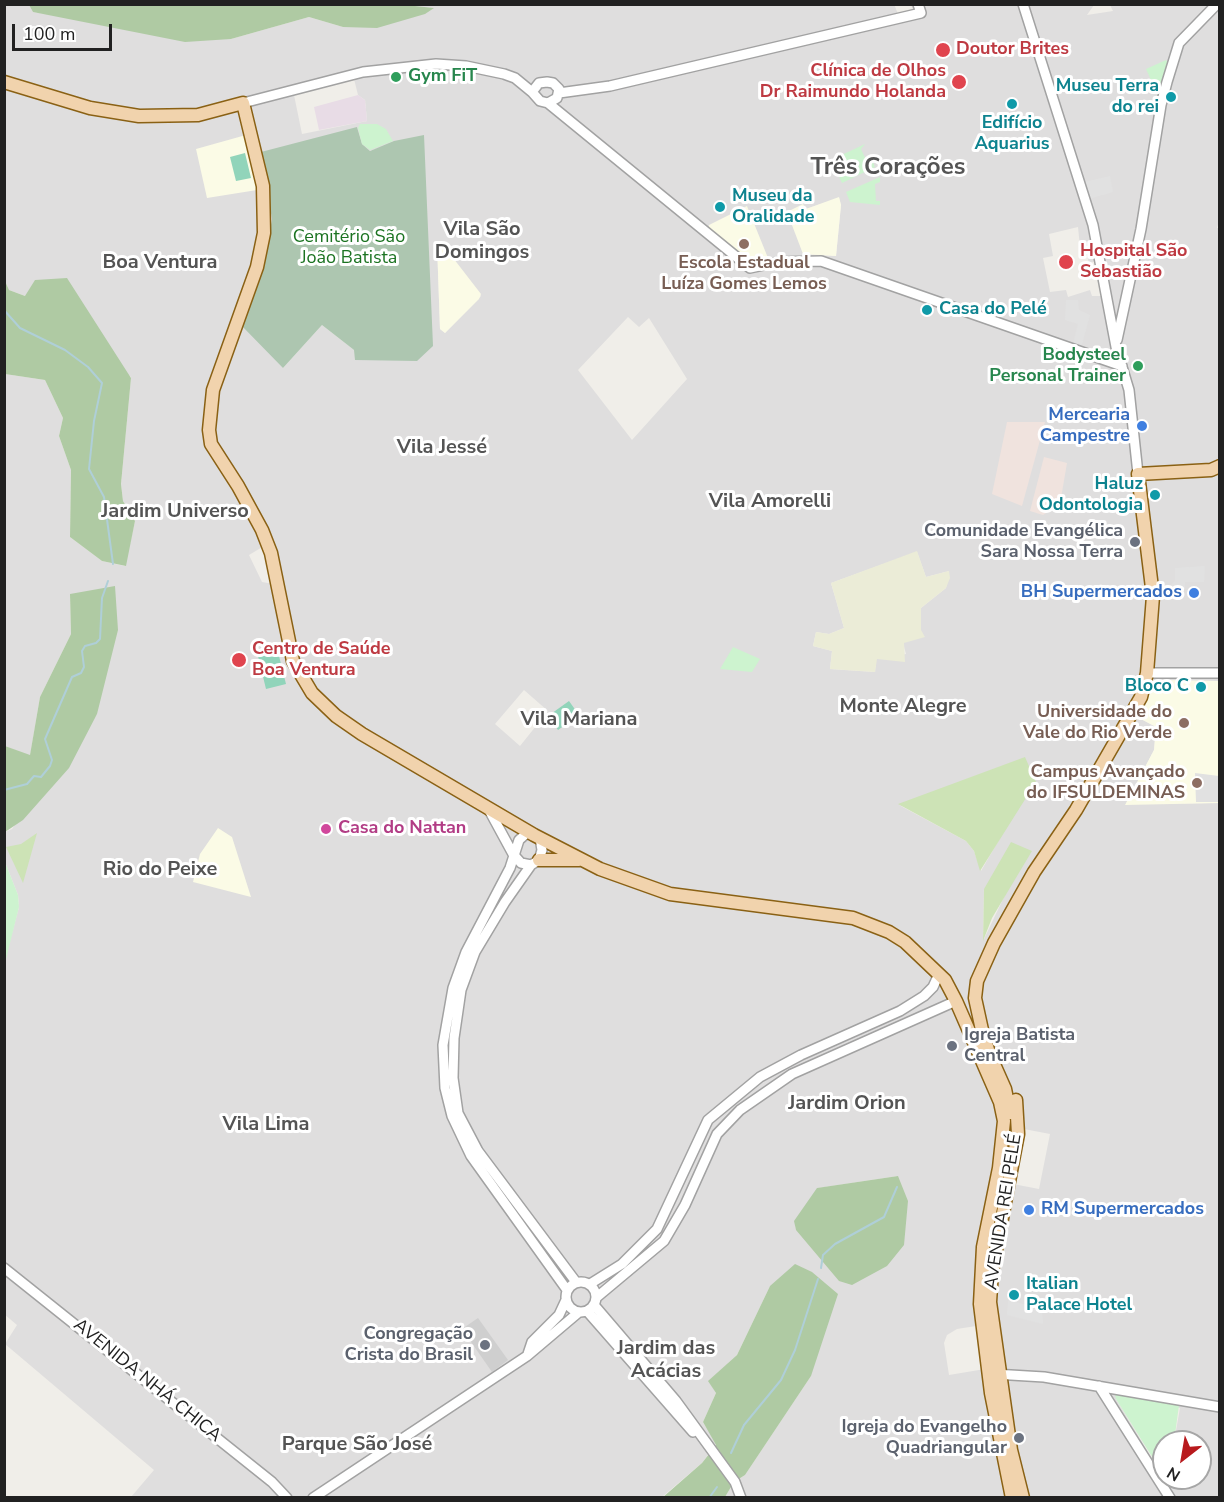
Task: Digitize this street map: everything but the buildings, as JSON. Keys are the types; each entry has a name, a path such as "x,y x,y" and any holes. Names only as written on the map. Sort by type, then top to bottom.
{"main road":[{"path":"4,82 90,108 139,116 198,115 243,103 256,148 266,218 257,267 213,390 209,415 211,444 262,530 276,567 292,661 312,693 336,716 362,734 528,832 625,880 670,894 798,910 862,921 889,932 905,942 939,974 956,1001 1000,1102 1004,1121 999,1168"},
{"path":"999,1168 1010,1126 1005,1089 986,1041 975,998 977,981 982,966 1034,872 1076,810 1134,711 1147,673 1153,596 1138,474 1211,470 1220,466"},
{"path":"535,863 581,860"},
{"name":"AVENIDA REI PELÉ","path":"986,1041 1000,1061 1017,1104 1018,1134 991,1279 991,1323 993,1374 1023,1497"},
{"path":"981,1059 1017,1104"},
{"name":"AVENIDA REI PELÉ","path":"999,1168 983,1247 980,1304 1012,1497"}],"street":[{"path":"1023,4 1093,225 1116,343 1130,390 1138,474"},
{"path":"1116,343 1141,229 1161,105 1179,43 1217,4"},
{"path":"515,78 540,101 610,86 920,9"},
{"path":"243,103 363,72 427,61 466,66 539,83 553,83 559,89 554,98"},
{"path":"532,92 539,83"},
{"path":"554,98 561,114 750,268 778,262 821,261 1122,366"},
{"path":"1147,673 1220,673"},
{"path":"488,808 513,854 521,863 535,863"},
{"path":"528,832 519,840 510,868 466,952 453,988 444,1046 445,1088 452,1116 471,1156 567,1295 571,1308 589,1306"},
{"path":"540,838 542,850 476,952 460,990 454,1038 453,1078 458,1113 478,1151 576,1282 590,1284 622,1264 657,1229 708,1120 760,1077 801,1054 890,1015 924,996 931,990 939,974"},
{"path":"924,996 932,1000 932,1011"},
{"path":"313,1497 527,1356 664,1241 685,1205 717,1134 740,1110 792,1074 956,1001"},
{"name":"AVENIDA NHÁ CHICA","path":"4,1268 272,1482 287,1497"},
{"path":"527,1356 532,1342 559,1315 567,1295 576,1282"},
{"path":"590,1284 589,1306 676,1401 735,1482 741,1497"},
{"path":"993,1374 1044,1377 1220,1407"},
{"path":"1099,1386 1170,1497"}],"shaded area":[{"path":"396,4 894,4 898,14 913,10 911,5 923,7 935,4 1094,5 1087,15 1113,11 1110,5 1219,5 1220,217 1217,228 1220,228 1219,681 1154,680 1141,719 1156,727 1154,750 1126,804 1219,803 1219,1497 725,1497 734,1482 745,1475 811,1376 770,1286 737,1355 709,1381 716,1393 703,1422 716,1444 702,1463 662,1497 131,1497 154,1470 5,1344 17,1325 4,1314 4,963 19,907 18,895 5,862 5,832 12,829 97,714 70,594 71,634 40,697 30,756 5,746 5,374 45,380 63,418 59,436 71,470 70,537 102,561 125,566 135,521 123,501 121,484 131,377 25,296 9,290 5,281 5,5 29,5 33,12 231,39 309,17 343,27 433,8","holes":["354,79 358,95 365,100 367,121 302,134 294,95","357,127 361,144 370,151 381,147 354,350 322,325 283,368 266,251 272,219","839,198 841,205 836,256 803,254 804,205 806,209","1078,227 1081,257 1087,256 1089,263 1096,261 1104,296 1092,296 1090,290 1068,297 1066,290 1050,292 1043,258 1053,256 1049,234","439,242 481,296 445,333 440,329 437,243","628,317 639,327 649,318 687,379 632,440 578,370","264,546 274,584 262,582 249,555","917,552 926,577 949,571 946,588 921,608 921,630 903,643 906,654 876,659 875,672 830,669 832,651 813,646 816,632 829,634 844,628 831,583","524,690 548,711 520,746 495,724","899,805 1000,838 981,871 974,851 966,841","984,889 1005,895 983,939","1024,1129 1050,1134 1039,1189 1013,1184","898,1176 796,1230 795,1221 818,1188","976,1326 985,1369 949,1375 944,1343 947,1335 957,1329"]},
{"path":"358,95 365,100 367,121 319,130 314,107"},
{"path":"246,135 257,190 207,198 196,149"},
{"path":"1110,176 1113,192 1089,199 1084,182"},
{"path":"839,197 841,205 836,256 803,254 787,212 803,204 806,209"},
{"name":"Escola Estadual Luíza Gomes Lemos","path":"747,206 768,258 754,264 708,230 709,225"},
{"path":"440,241 481,294 479,299 445,333 440,329 437,243"},
{"path":"1066,300 1078,300 1079,310 1090,315 1081,348 1073,344 1078,324 1065,320"},
{"path":"1007,422 1045,422 1022,506 992,494"},
{"path":"1044,457 1067,463 1060,504 1043,515 1030,511"},
{"path":"917,551 926,577 949,571 950,578 946,588 921,608 921,630 925,637 904,643 905,662 877,659 875,672 830,669 832,651 813,646 816,632 829,634 844,628 831,583"},
{"path":"1205,566 1204,582 1185,582 1185,588 1178,588 1168,595 1168,589 1175,580 1175,568"},
{"path":"1154,680 1219,681 1219,803 1125,805 1154,750 1156,727 1141,719"},
{"path":"1195,773 1219,776 1219,802 1196,802"},
{"path":"218,828 232,837 251,897 193,882 200,854"},
{"path":"1008,1300 1042,1309 1043,1324 1007,1315"},
{"name":"Congregação Crista do Brasil","path":"478,1318 508,1360 492,1372 462,1329"}],"green space":[{"path":"396,4 434,8 425,14 377,28 343,27 309,17 231,39 185,42 33,12 29,5"},
{"path":"1166,60 1169,64 1159,98 1146,69"},
{"path":"360,124 377,124 386,129 393,141 370,150 362,144 358,128"},
{"name":"Cemitério São João Batista","path":"357,127 362,144 370,151 394,141 424,135 433,346 417,361 355,360 354,350 322,325 283,368 241,325 266,251 272,219 261,152"},
{"path":"865,144 861,149 868,164 873,162 875,167 842,183 831,160"},
{"path":"245,153 251,178 236,181 230,157"},
{"path":"880,177 880,182 875,184 876,201 880,201 880,205 850,202 846,192"},
{"path":"67,278 131,378 121,484 123,501 135,521 126,566 102,561 70,537 71,470 59,436 63,418 45,380 5,374 5,281 9,290 25,296 35,280"},
{"path":"115,586 118,630 97,714 69,768 23,820 5,832 5,746 30,755 40,697 71,634 70,594"},
{"path":"733,647 760,659 752,672 720,669"},
{"path":"278,652 286,684 266,689 258,656"},
{"path":"569,701 579,715 558,730 548,716"},
{"path":"1025,757 1036,782 980,871 974,851 966,841 898,804"},
{"path":"37,833 23,883 6,847 21,844"},
{"path":"1011,842 1032,851 992,918 983,941 984,889"},
{"path":"5,862 18,895 19,907 5,963"},
{"path":"898,1176 908,1201 904,1245 887,1266 852,1285 839,1281 796,1230 794,1221 817,1188"},
{"path":"795,1264 812,1272 838,1294 811,1376 745,1475 734,1482 725,1497 662,1498 702,1463 716,1445 703,1422 716,1393 708,1381 737,1355 770,1286"},
{"path":"1115,1395 1179,1405 1176,1430 1152,1430 1152,1457 1116,1399"}],"waterway":[{"path":"4,310 20,328 65,350 88,367 102,383 94,421 89,469 104,497 113,564"},
{"path":"4,790 27,784 34,776 41,777 50,766 52,760 45,739 72,677 81,673 84,667 82,651 85,646 96,643 100,639 102,598 108,581"},
{"path":"821,1268 823,1255 835,1244 884,1217 897,1187"},
{"path":"731,1453 744,1425 781,1380 795,1350 818,1279"},
{"path":"709,1498 717,1487"}],"place":[{"name":"Doutor Brites","path":"943,50"},
{"name":"Gym FiT","path":"396,77"},
{"name":"Clínica de Olhos Dr Raimundo Holanda","path":"959,82"},
{"name":"Museu Terra do rei","path":"1171,97"},
{"name":"Edifício Aquarius","path":"1012,104"},
{"name":"Museu da Oralidade","path":"720,207"},
{"name":"Escola Estadual Luíza Gomes Lemos","path":"744,244"},
{"name":"Hospital São Sebastião","path":"1066,262"},
{"name":"Casa do Pelé","path":"927,310"},
{"name":"Bodysteel Personal Trainer","path":"1138,366"},
{"name":"Mercearia Campestre","path":"1142,426"},
{"name":"Haluz Odontologia","path":"1155,495"},
{"name":"Comunidade Evangélica Sara Nossa Terra","path":"1135,542"},
{"name":"BH Supermercados","path":"1194,593"},
{"name":"Centro de Saúde Boa Ventura","path":"239,660"},
{"name":"Bloco C","path":"1201,687"},
{"name":"Universidade do Vale do Rio Verde","path":"1184,723"},
{"name":"Campus Avançado do IFSULDEMINAS","path":"1197,783"},
{"name":"Casa do Nattan","path":"326,829"},
{"name":"Igreja Batista Central","path":"952,1046"},
{"name":"RM Supermercados","path":"1029,1210"},
{"name":"Italian Palace Hotel","path":"1014,1295"},
{"name":"Congregação Crista do Brasil","path":"485,1345"},
{"name":"Igreja do Evangelho Quadriangular","path":"1019,1438"}],"district":[{"name":"Três Corações","path":"888,168"},
{"name":"Vila São Domingos","path":"482,242"},
{"name":"Boa Ventura","path":"160,263"},
{"name":"Vila Jessé","path":"442,448"},
{"name":"Vila Amorelli","path":"770,502"},
{"name":"Jardim Universo","path":"175,512"},
{"name":"Monte Alegre","path":"903,707"},
{"name":"Vila Mariana","path":"579,720"},
{"name":"Rio do Peixe","path":"160,870"},
{"name":"Jardim Orion","path":"847,1104"},
{"name":"Vila Lima","path":"266,1125"},
{"name":"Jardim das Acácias","path":"666,1360"},
{"name":"Parque São José","path":"357,1445"}]}
